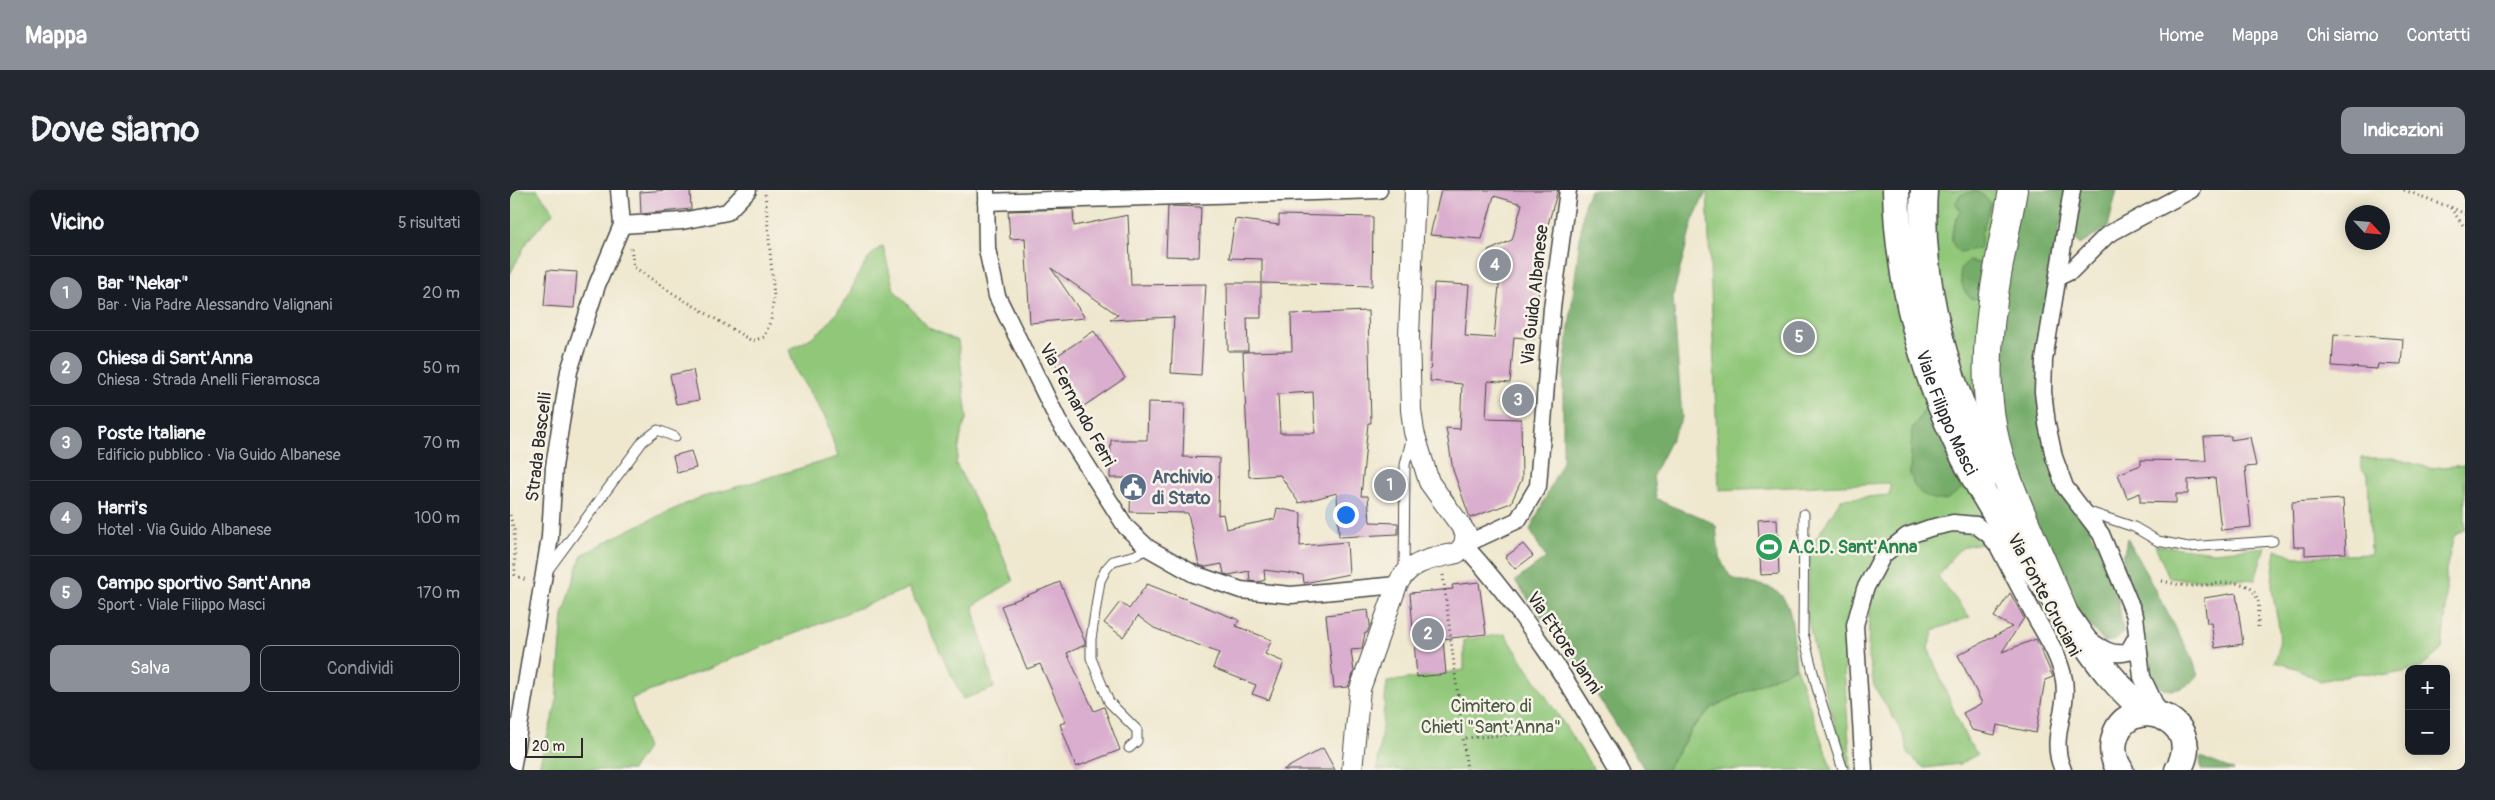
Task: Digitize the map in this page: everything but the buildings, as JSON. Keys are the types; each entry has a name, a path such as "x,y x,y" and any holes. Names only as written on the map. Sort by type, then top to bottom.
{"highway":[{"path":"2013,190 1994,294 1989,335 1990,406 2002,463 2070,620"}],"main road":[{"name":"Viale Filippo Masci","path":"1896,190 1898,246 1905,291 1926,369 1943,412 1963,456 2005,529 2070,620 2098,664 2116,704 2122,726"},
{"name":"Viale Filippo Masci","path":"1924,190 1922,218 1925,260 1935,314 1948,364 1977,445 2070,620"},
{"name":"Viale Filippo Masci","path":"2098,664 2124,693 2155,714 2173,722 2180,730 2184,739 2182,766"},
{"path":"2115,766 2115,738 2122,726 2135,716 2155,714"}],"street":[{"path":"619,190 624,225 682,221 727,212 748,190"},
{"path":"983,194 1380,190"},
{"path":"1352,770 1360,689 1400,578 1421,562 1458,553 1464,545 1466,533 1429,482 1414,432 1411,410 1409,336 1416,190"},
{"name":"Via Guido Albanese","path":"1464,545 1518,520 1538,486 1552,308 1568,190"},
{"path":"2072,190 2044,360 2043,392 2054,457 2065,487 2101,534 2135,616 2136,638 2142,677 2155,714"},
{"path":"2058,277 2071,271 2107,235 2191,190"},
{"name":"Via Fernando Ferri","path":"983,194 988,249 997,296 1058,420 1126,528 1148,548 1194,574 1241,590 1291,595 1400,578"},
{"name":"Strada Bascelli","path":"512,770 550,537 554,467 569,371 597,285 624,225"},
{"name":"Via Fonte Cruciani","path":"1864,770 1855,625 1865,589 1883,555 1906,536 1953,523 1976,526 1989,535 1998,546 2058,659 2064,681 2063,704 2056,736 2057,752 2063,770"},
{"name":"Via Ettore Janni","path":"1464,545 1527,622 1584,708 1620,770"},
{"path":"2070,620 2101,648 2117,654 2128,652 2136,638"}],"lane":[{"path":"544,576 643,441 658,430 676,436"},
{"path":"1400,578 1404,465 1414,432"},
{"path":"2083,510 2134,527 2158,541 2188,546 2273,541"},
{"path":"1804,514 1803,633 1817,688 1843,770"},
{"path":"1129,748 1137,741 1137,730 1109,702 1091,658 1091,639 1100,581 1106,569 1113,561 1136,555 1148,548"}],"path":[{"path":"624,225 634,267 669,291 752,341 764,337 771,320 774,296 764,190"},
{"path":"2404,190 2465,214"},
{"path":"2450,207 2465,228"},
{"path":"510,515 514,530 515,575 524,581 544,576"},
{"path":"1443,574 1467,770"},
{"path":"2162,581 2193,586 2232,582 2246,587 2254,591 2258,602 2258,628"},
{"path":"1463,738 1536,733"}],"green space":[{"path":"510,190 537,190 554,212 528,240 510,274"},
{"path":"1590,190 1707,190 1693,220 1673,296 1682,418 1653,475 1656,498 1709,521 1716,526 1718,545 1725,569 1735,579 1766,586 1780,594 1789,608 1792,624 1796,667 1713,707 1692,728 1667,770 1645,770 1580,669 1515,581 1546,558 1530,530 1563,461 1563,376 1584,205"},
{"path":"1707,190 1888,190 1933,409 1912,430 1910,473 1957,491 1968,484 1998,535 1976,524 1892,543 1850,626 1844,668 1851,770 1849,770 1820,675 1807,616 1810,548 1841,499 1890,495 1890,483 1719,490"},
{"path":"1931,190 2003,190 1989,445 1960,381 1928,223"},
{"path":"2022,190 2117,190 2108,227 2080,245 2060,223 2037,401 2093,536 2106,557 2119,603 2123,632 2115,641 2104,642 2065,597 1998,434 1998,307"},
{"path":"1975,191 1983,195 1991,204 1981,234 1981,248 1959,252 1952,243 1953,227 1960,211 1956,203 1960,195"},
{"path":"883,246 894,290 929,328 958,341 967,417 961,435 956,464 998,544 1013,581 973,606 994,688 963,699 909,588 631,699 647,748 632,770 538,770 556,705 563,615 582,555 628,530 696,499 838,457 825,417 796,371 789,349 808,340 828,323 846,299 870,256"},
{"path":"1968,261 1980,263 1985,271 1978,298 1972,299 1966,293 1963,286 1960,269"},
{"path":"1933,409 1968,484 1946,500 1936,500 1922,494 1914,486 1910,473 1912,430 1924,410"},
{"path":"2361,458 2393,458 2430,468 2465,465 2465,529 2454,536 2446,570 2446,609 2442,649 2424,665 2405,665 2405,672 2387,675 2360,673 2320,681 2296,668 2274,662 2278,653 2279,643 2272,585 2276,549 2295,557 2371,554 2368,476 2361,468"},
{"path":"1949,529 1970,533 1983,540 1993,551 2004,569 1984,544 1975,544 1967,546 1956,553 1938,577 1970,617 1934,630 1928,648 1968,742 1978,754 1960,764 1924,768 1909,755 1902,732 1874,686 1868,655 1869,610 1877,577 1899,545"},
{"path":"2127,538 2193,660 2198,676 2192,682 2179,689 2172,690 2159,687 2147,676 2141,659 2123,575 2123,561"},
{"path":"2155,545 2214,552 2265,547 2255,580 2191,580 2169,578"},
{"name":"Cimitero di Chieti \"Sant'Anna\"","path":"1505,634 1594,770 1377,770 1387,682 1464,670 1464,640"},
{"path":"1796,667 1832,770 1667,770 1693,728 1713,707"},
{"path":"2200,757 2234,770 2201,770"}],"place":[{"name":"Harri's","path":"1495,265"},
{"name":"Campo sportivo Sant'Anna","path":"1799,337"},
{"name":"Poste Italiane","path":"1518,400"},
{"name":"Bar \"Nekar\"","path":"1390,485"},
{"name":"Archivio di Stato","path":"1133,487"},
{"name":"A.C.D. Sant'Anna","path":"1769,547"},
{"name":"Chiesa di Sant'Anna","path":"1428,634"}]}
